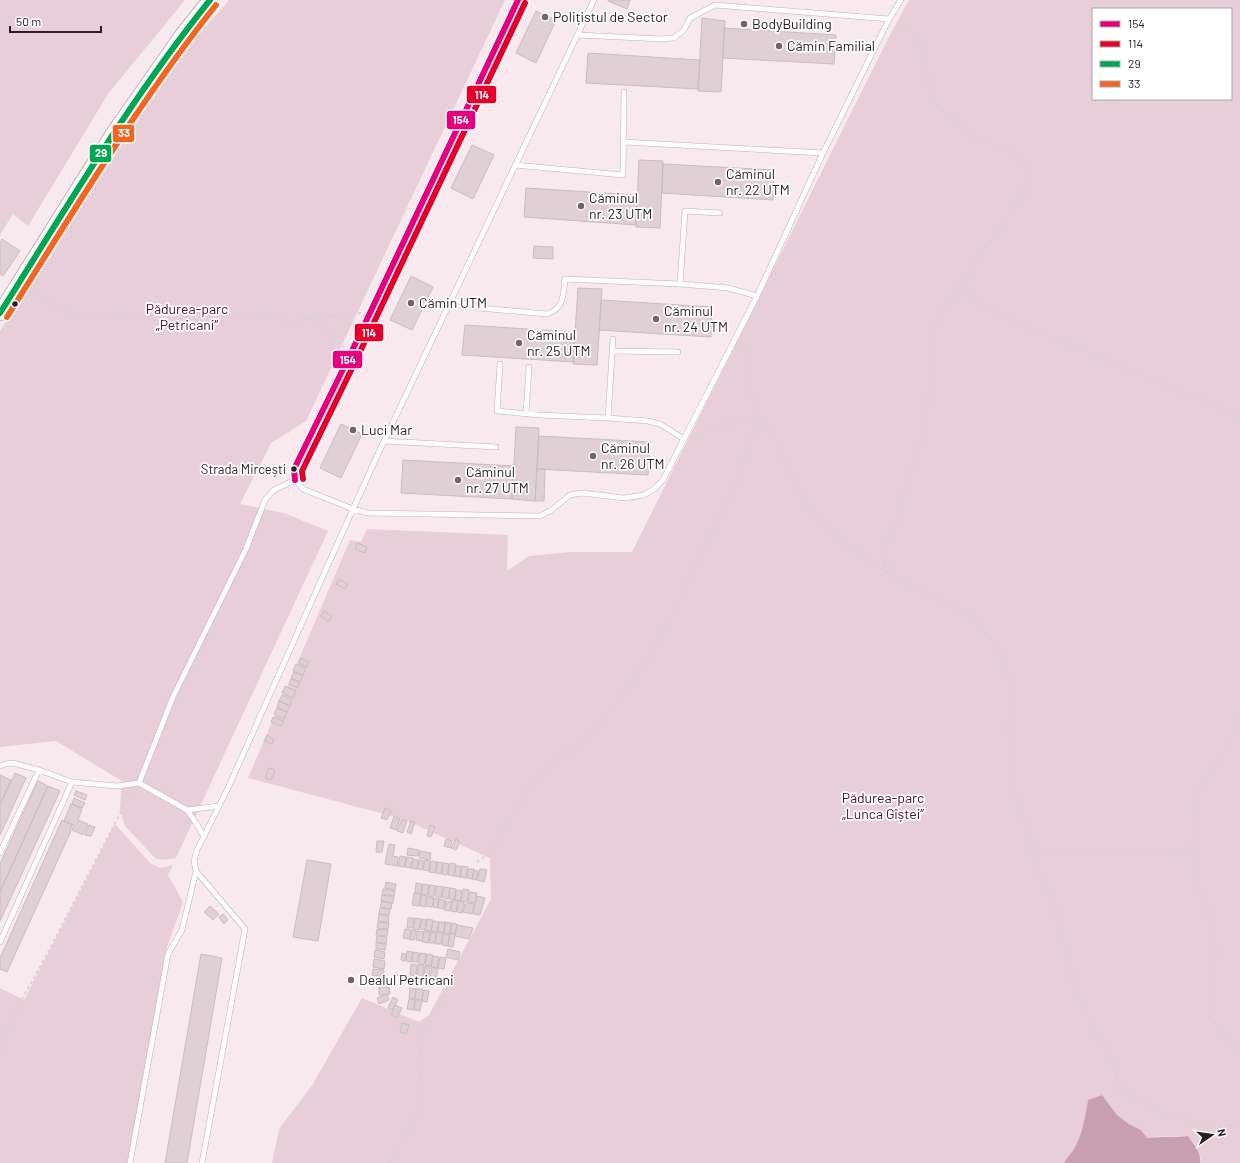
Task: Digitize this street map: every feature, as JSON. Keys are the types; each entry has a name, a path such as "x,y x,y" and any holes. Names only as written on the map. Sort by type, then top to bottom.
{"main road":[{"path":"0,313 112,135 182,35 210,0"}],"lane":[{"path":"518,0 351,353 294,469 295,480 304,490 353,509 368,513 540,516 550,511 570,495 582,493 624,498 644,495 654,489 663,480 757,296 823,153 901,0"},
{"path":"130,1163 168,954 182,930 196,871 194,861 197,850 219,806 384,441 594,0"},
{"path":"578,35 661,39 674,38 684,30 690,18 716,2 890,20"},
{"path":"515,165 623,175 624,92"},
{"path":"624,142 823,153"},
{"path":"680,284 685,211 720,213"},
{"path":"452,299 479,308 547,314 554,312 559,307 562,300 565,279 680,284 728,288 757,296"},
{"path":"608,418 613,339"},
{"path":"612,351 678,352"},
{"path":"500,364 497,411 655,422 684,439"},
{"path":"526,414 529,367"},
{"path":"384,441 496,448"},
{"path":"139,783 173,697 246,549 265,500 274,490 295,480"},
{"path":"0,766 13,763 39,770 72,782 117,786 139,783 187,810 204,837"},
{"path":"0,853 39,770"},
{"path":"0,942 72,782"},
{"path":"187,810 219,806"},
{"path":"196,871 245,929 202,1163"}],"path":[{"path":"888,574 886,550 926,422 934,327 963,281 1029,185 1030,174 1023,160 1008,150 972,136 934,102 928,83 926,53 911,31 890,20"},
{"path":"963,281 970,299 989,310 1240,418"},
{"path":"19,282 62,311 73,315 249,313 283,321 370,312"},
{"path":"310,318 351,353"},
{"path":"477,862 495,849 509,820 532,783 598,726 636,678 676,608 739,475 757,418 748,380 743,344 745,336"},
{"path":"684,439 728,424 757,418 770,428 800,494 814,516 838,539 888,574 908,582 914,590 937,596 972,618 987,634 1003,658 1003,668 1008,674 1011,684 1009,691 1011,696 1008,731 1012,754 1011,769 1014,777 1015,793 1019,800 1019,808 1032,839 1031,848 1034,867 1056,907 1055,915 1058,918 1057,928 1065,944 1066,954 1072,969 1072,983 1076,988 1076,997 1080,1000 1085,1013 1092,1020 1091,1026 1093,1026 1094,1032 1103,1039 1104,1050 1118,1071 1120,1089 1168,1116 1189,1120 1206,1129 1240,1124"},
{"path":"1240,716 1229,746 1200,788 1191,849 1199,891 1211,919 1217,950 1210,1018 1240,1049"},
{"path":"0,1049 21,1001 56,938 126,802 139,783"},
{"path":"1031,848 1063,855 1191,849"},
{"path":"390,1163 396,1149 417,1117 423,1071 422,1031 449,988 429,982 401,981 395,972"}],"green space":[{"path":"0,0 185,0 108,94 28,226 13,214 0,235"},
{"name":"Pădurea-parc „Petricani”","path":"229,0 505,0 306,421 271,443 240,504 284,513 328,531 176,858 162,860 155,858 125,826 120,809 122,781 56,741 0,747 0,331 149,97 175,62"},
{"name":"Pădurea-parc „Lunca Gîștei”","path":"909,0 1240,0 1240,1163 1200,1163 1201,1158 1188,1136 1147,1138 1141,1130 1129,1124 1117,1115 1102,1095 1088,1100 1080,1137 1064,1163 272,1163 279,1129 313,1084 362,998 419,1022 429,1015 491,899 490,858 403,819 248,778 350,540 361,542 367,529 508,535 507,571 529,556 571,552 632,552 888,39"},
{"path":"115,824 150,863 160,868 173,865 168,875 183,902 167,947 152,1028 133,1163 0,1163 0,988 24,1000"}],"shaded area":[{"path":"1102,1095 1117,1115 1129,1124 1141,1130 1147,1138 1188,1136 1195,1145 1200,1156 1200,1163 1064,1163 1080,1137 1088,1100"}],"building":[{"path":"608,0 630,0 627,9"},
{"path":"536,11 556,20 536,63 516,53"},
{"path":"702,18 725,21 721,92 698,91"},
{"name":"Cămin Familial","path":"724,28 836,35 834,64 723,58"},
{"path":"588,53 700,60 698,89 586,83"},
{"path":"472,145 494,155 473,199 451,188"},
{"path":"639,160 663,161 660,228 636,227"},
{"name":"Căminul nr. 22 UTM","path":"663,164 774,170 773,200 662,193"},
{"name":"Căminul nr. 23 UTM","path":"526,188 637,195 636,225 524,217"},
{"path":"2,239 20,251 3,276 0,274 0,243"},
{"path":"534,246 553,247 553,259 533,258"},
{"name":"Cămin UTM","path":"411,276 433,287 412,330 390,320"},
{"path":"578,288 602,289 597,365 573,364"},
{"name":"Căminul nr. 24 UTM","path":"601,300 712,307 711,337 599,330"},
{"name":"Căminul nr. 25 UTM","path":"465,325 575,332 574,362 462,355"},
{"path":"341,424 362,434 341,478 320,468"},
{"path":"516,427 539,428 535,501 512,499"},
{"name":"Căminul nr. 26 UTM","path":"539,436 650,442 648,475 537,469"},
{"name":"Căminul nr. 27 UTM","path":"403,460 514,466 512,499 401,493"},
{"path":"537,469 545,469 544,501 535,501"},
{"path":"357,543 367,547 365,553 355,549"},
{"path":"339,579 348,584 345,589 336,584"},
{"path":"324,611 332,616 329,622 321,616"},
{"path":"301,658 309,662 307,667 299,663"},
{"path":"296,664 306,668 303,675 293,671"},
{"path":"294,672 303,676 300,682 291,678"},
{"path":"291,679 300,683 298,688 289,684"},
{"path":"285,686 296,691 293,698 282,693"},
{"path":"282,695 292,700 290,706 279,701"},
{"path":"279,701 290,706 287,712 277,707"},
{"path":"277,708 287,712 284,719 274,714"},
{"path":"273,717 284,721 281,726 271,722"},
{"path":"267,735 274,739 272,744 264,741"},
{"path":"269,768 275,770 271,780 265,778"},
{"path":"15,773 26,778 0,835 0,805"},
{"path":"0,775 11,780 0,805"},
{"path":"38,781 48,786 0,892 0,864"},
{"path":"48,786 60,791 0,921 0,892"},
{"path":"76,791 87,795 85,800 74,795"},
{"path":"74,798 85,803 82,808 72,804"},
{"path":"71,804 82,809 78,820 88,824 83,835 72,830 74,825 64,821"},
{"path":"385,808 391,811 387,820 381,818"},
{"path":"394,816 400,819 396,830 390,828"},
{"path":"402,819 407,821 403,833 397,831"},
{"path":"62,820 72,825 71,831 7,972 0,969 0,958"},
{"path":"411,821 415,822 411,834 407,832"},
{"path":"89,825 95,827 91,836 85,835"},
{"path":"430,825 435,827 431,837 427,836"},
{"path":"446,839 452,841 450,848 444,846"},
{"path":"456,839 460,842 456,850 451,848"},
{"path":"377,841 384,841 382,852 376,852"},
{"path":"389,844 395,845 393,856 398,857 397,866 385,864"},
{"path":"408,848 419,850 418,856 407,855"},
{"path":"420,851 431,853 430,860 419,858"},
{"path":"400,856 406,857 404,867 398,866"},
{"path":"407,857 413,858 411,868 405,867"},
{"path":"413,859 418,860 417,869 411,868"},
{"path":"307,860 331,864 318,941 293,937"},
{"path":"419,860 424,861 422,870 417,869"},
{"path":"425,860 430,861 429,871 423,870"},
{"path":"431,861 437,862 435,873 429,872"},
{"path":"437,862 443,863 441,874 436,873"},
{"path":"443,863 449,864 447,875 442,874"},
{"path":"450,863 456,864 454,876 448,875"},
{"path":"456,866 461,866 460,877 454,876"},
{"path":"462,866 468,867 466,878 460,877"},
{"path":"468,869 474,869 472,879 467,878"},
{"path":"480,869 487,870 484,882 477,880"},
{"path":"474,870 478,871 476,880 472,879"},
{"path":"386,882 396,884 395,890 385,888"},
{"path":"416,883 422,884 421,894 415,893"},
{"path":"423,884 429,885 427,895 421,894"},
{"path":"430,885 436,886 433,897 428,896"},
{"path":"436,886 443,887 441,898 435,896"},
{"path":"444,887 450,888 448,899 442,897"},
{"path":"450,888 456,889 454,900 449,899"},
{"path":"383,889 395,891 394,896 382,894"},
{"path":"463,889 469,890 467,902 461,901"},
{"path":"456,890 462,891 460,901 455,900"},
{"path":"470,892 477,893 475,903 468,902"},
{"path":"414,893 421,894 419,906 412,905"},
{"path":"382,895 394,897 393,903 381,901"},
{"path":"421,895 427,896 425,907 420,906"},
{"path":"477,896 485,898 480,915 473,914"},
{"path":"427,897 434,898 432,907 426,906"},
{"path":"434,898 439,899 437,908 433,907"},
{"path":"439,899 445,900 443,909 438,908"},
{"path":"452,900 458,901 456,912 451,911"},
{"path":"382,901 392,903 391,909 380,907"},
{"path":"446,901 452,902 450,911 444,910"},
{"path":"458,901 464,902 462,913 457,912"},
{"path":"465,904 474,904 472,914 463,912"},
{"path":"210,906 219,914 213,920 204,912"},
{"path":"380,908 390,909 389,915 379,914"},
{"path":"223,914 228,920 224,924 219,917"},
{"path":"379,914 389,916 388,923 378,921"},
{"path":"408,918 414,918 413,928 407,928"},
{"path":"415,918 421,919 419,930 413,929"},
{"path":"422,919 427,920 425,930 420,929"},
{"path":"427,919 433,920 431,932 425,930"},
{"path":"433,921 439,922 437,932 431,931"},
{"path":"378,922 389,923 388,929 377,928"},
{"path":"439,922 445,922 444,933 437,932"},
{"path":"445,922 451,923 450,934 444,933"},
{"path":"452,923 457,924 455,934 450,933"},
{"path":"457,925 473,928 469,939 455,936"},
{"path":"377,929 388,930 387,936 376,935"},
{"path":"405,929 411,930 410,939 403,938"},
{"path":"412,930 416,931 414,940 410,940"},
{"path":"417,931 424,932 422,941 416,940"},
{"path":"424,931 430,932 428,943 422,942"},
{"path":"431,932 436,933 435,943 429,943"},
{"path":"437,932 443,933 441,944 435,944"},
{"path":"450,933 455,934 453,947 448,946"},
{"path":"443,934 449,934 448,946 442,945"},
{"path":"377,936 387,937 386,944 376,942"},
{"path":"376,943 386,944 385,950 376,949"},
{"path":"448,949 460,952 458,960 446,957"},
{"path":"375,950 385,952 384,959 374,957"},
{"path":"407,951 413,952 411,962 406,961"},
{"path":"413,952 419,953 417,962 412,962"},
{"path":"402,953 406,954 405,961 401,960"},
{"path":"420,953 426,954 424,965 418,964"},
{"path":"201,954 222,958 187,1163 165,1163"},
{"path":"427,954 433,955 431,966 425,965"},
{"path":"433,956 439,957 437,968 431,967"},
{"path":"440,957 446,958 444,969 438,968"},
{"path":"374,959 385,961 384,969 373,967"},
{"path":"411,964 417,965 416,976 410,975"},
{"path":"418,965 424,966 423,976 417,976"},
{"path":"425,966 430,967 429,977 424,977"},
{"path":"432,967 438,969 436,979 430,978"},
{"path":"373,969 384,970 383,977 372,975"},
{"path":"378,979 389,980 388,986 378,985"},
{"path":"379,987 389,987 390,994 379,995"},
{"path":"410,988 416,989 415,999 409,998"},
{"path":"416,989 423,989 422,1000 415,999"},
{"path":"424,990 429,991 427,1002 422,1001"},
{"path":"387,994 389,1000 379,1004 377,998"},
{"path":"393,997 398,1000 392,1010 388,1008"},
{"path":"409,999 415,1000 413,1010 407,1009"},
{"path":"416,1000 422,1001 420,1011 414,1010"},
{"path":"395,1005 402,1008 397,1018 391,1015"},
{"path":"402,1023 409,1025 406,1034 400,1032"}],"transit line":[{"name":"29","path":"0,313 100,154 153,75 210,0"},
{"name":"154","path":"295,480 294,469 351,353 518,0"},
{"name":"114","path":"303,479 302,471 525,3"},
{"name":"33","path":"7,317 133,119 187,42 216,5"}],"place":[{"name":"Polițistul de Sector","path":"545,17"},
{"name":"BodyBuilding","path":"744,24"},
{"name":"Cămin Familial","path":"779,46"},
{"name":"Căminul nr. 22 UTM","path":"718,182"},
{"name":"Căminul nr. 23 UTM","path":"581,206"},
{"name":"Cămin UTM","path":"411,303"},
{"name":"Căminul nr. 24 UTM","path":"656,319"},
{"name":"Căminul nr. 25 UTM","path":"519,343"},
{"name":"Luci Mar","path":"353,430"},
{"name":"Căminul nr. 26 UTM","path":"593,456"},
{"name":"Strada Mircești","path":"294,469"},
{"name":"Căminul nr. 27 UTM","path":"458,480"},
{"name":"Dealul Petricani","path":"351,980"}]}
